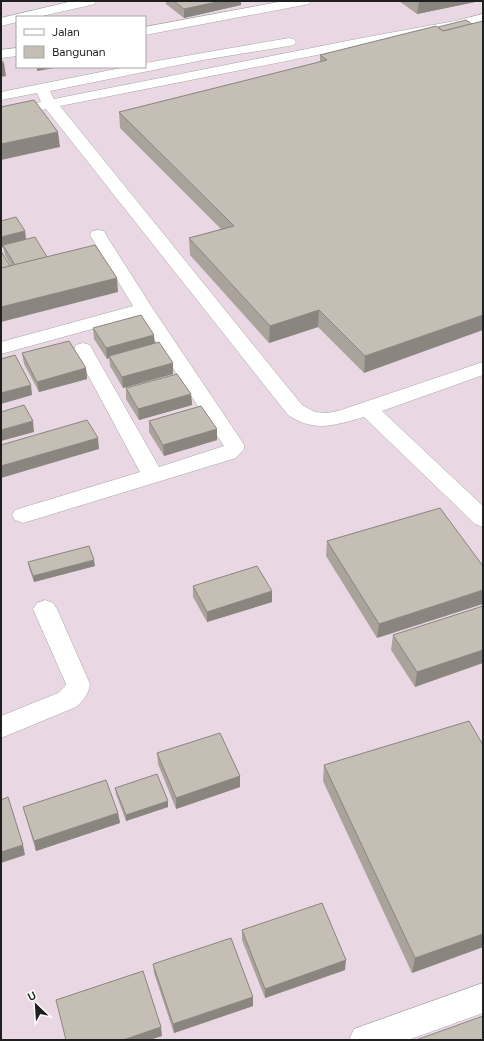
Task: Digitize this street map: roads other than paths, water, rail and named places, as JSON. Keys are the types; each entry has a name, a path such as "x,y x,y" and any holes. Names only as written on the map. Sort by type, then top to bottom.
{"lane":[{"path":"25,16 90,1"},
{"path":"146,31 304,1"},
{"path":"336,34 481,13"},
{"path":"1,115 215,71 456,25 481,13"},
{"path":"1,22 16,18"},
{"path":"146,67 304,39"},
{"path":"1,54 16,52"},
{"path":"203,56 215,71"},
{"path":"1,96 142,68"},
{"path":"41,88 50,104 295,410 304,416 327,420 368,409 483,368"},
{"path":"23,515 229,453 234,450 235,447 144,309 98,235"},
{"path":"1,348 144,309"},
{"path":"83,349 153,476"},
{"path":"368,409 483,519"},
{"path":"1,727 67,700 78,689 78,684 45,609"},
{"path":"365,1040 483,998"}]}
